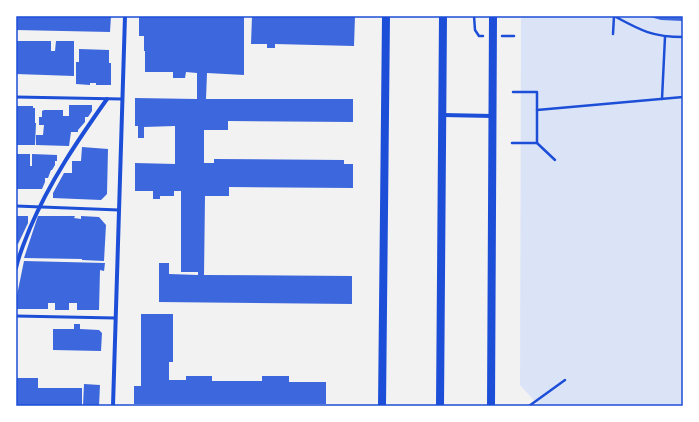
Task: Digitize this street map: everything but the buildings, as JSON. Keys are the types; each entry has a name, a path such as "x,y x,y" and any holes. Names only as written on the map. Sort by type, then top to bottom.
{"main road":[{"path":"382,406 386,16"},
{"path":"440,406 443,16"},
{"path":"490,406 494,16"}],"street":[{"path":"112,406 125,16"},
{"path":"16,268 19,255 39,207 69,154 107,99"},
{"path":"442,115 492,116"}],"lane":[{"path":"16,97 122,100"},
{"path":"16,206 119,210"},
{"path":"16,316 115,318"}],"path":[{"path":"474,16 475,30 479,36 484,36"},
{"path":"613,34 613,16 644,32 665,37 683,37"},
{"path":"662,99 665,37"},
{"path":"513,92 537,92 537,143"},
{"path":"537,110 683,97"},
{"path":"512,143 537,143 555,160"},
{"path":"529,406 565,380"}],"shaded area":[{"path":"521,16 683,16 683,406 539,406 520,385"}]}
